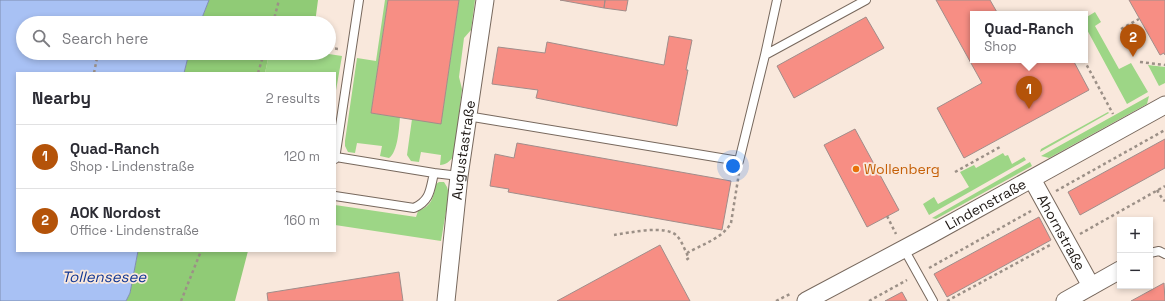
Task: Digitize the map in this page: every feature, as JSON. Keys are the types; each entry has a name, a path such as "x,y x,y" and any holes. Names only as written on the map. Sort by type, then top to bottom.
{"street":[{"name":"Augustastraße","path":"446,301 459,176 485,0"},
{"name":"Lindenstraße","path":"806,301 904,249 1165,105"},
{"name":"Ahornstraße","path":"1032,179 1091,286"},
{"name":"Ahornstraße","path":"1064,301 1117,272"}],"lane":[{"path":"359,0 336,158 459,176"},
{"path":"467,116 739,161 777,0"},
{"path":"764,54 866,0"},
{"path":"336,196 414,208 422,204 429,196 434,172"},
{"path":"904,249 933,301"},
{"path":"1153,253 1159,252 1165,254"}],"path":[{"path":"274,16 279,0"},
{"path":"1122,28 1139,19"},
{"path":"94,72 97,60"},
{"path":"258,72 262,60"},
{"path":"1140,62 1165,65"},
{"path":"1086,63 1113,114"},
{"path":"1103,105 1107,103"},
{"path":"869,301 1046,203 1055,192 1165,130"},
{"path":"955,172 1000,147"},
{"path":"687,253 722,234 731,223 738,180 739,161"},
{"path":"947,301 1165,186"},
{"path":"1157,190 1165,201"},
{"path":"614,235 651,230 664,230 672,232 677,236 687,253 689,258 686,260"},
{"path":"181,301 201,252"}],"green space":[{"path":"209,0 318,0 316,16 203,16"},
{"path":"385,0 388,0 371,113 400,117 396,145 392,155 389,158 380,156 382,146 357,143 355,153 348,152 345,146 357,58 376,61"},
{"path":"459,0 475,0 471,30 464,38 459,77 462,89 454,156 448,162 440,165 441,155 421,152 419,162 411,161 407,155 412,119 441,123"},
{"path":"1095,12 1101,22 1095,26 1119,69 1131,63 1148,92 1127,104 1088,32 1088,16"},
{"path":"336,55 342,56 336,90 336,72 265,72 268,60 336,60"},
{"path":"187,60 268,60 265,72 184,72"},
{"path":"1148,65 1165,67 1165,83 1159,86"},
{"path":"1149,96 1147,104 1049,158 1041,156"},
{"path":"1108,112 1109,113 1040,152 1041,149"},
{"path":"1003,153 1005,156 1008,155 1012,164 1024,157 1026,160 929,215 923,204 934,197 938,204 969,187 960,172 974,165 976,168"},
{"path":"1030,162 1032,166 936,219 932,218"},
{"path":"439,182 444,182 449,194 441,241 336,225 336,205 416,217 418,211 426,207 431,201 436,184"},
{"path":"138,252 248,252 235,301 126,301 130,293"}],"water":[{"name":"Tollensesee","path":"0,0 209,0 203,16 16,16 16,60 187,60 184,72 16,72 16,252 138,252 130,293 126,301 0,301"}],"building":[{"path":"388,0 459,0 441,124 371,113"},
{"path":"560,0 605,0 604,8"},
{"path":"605,0 628,0 626,11 604,8"},
{"path":"936,0 990,0 996,11 970,11 970,61"},
{"path":"1129,0 1165,0 1165,55 1164,53 1160,55"},
{"path":"866,17 884,48 794,98 777,66"},
{"path":"669,36 692,40 686,70 688,70 677,126 536,98 538,90 492,84 498,47 545,53 547,42 664,65"},
{"path":"971,63 1075,63 1089,90 964,158 937,108 982,83"},
{"path":"855,129 899,210 867,227 824,145"},
{"path":"1165,139 1165,168 1080,215 1068,192"},
{"path":"517,143 731,181 722,230 508,192 509,189 490,186 495,154 514,158"},
{"path":"1039,217 1051,240 947,297 934,274"},
{"path":"660,245 690,301 557,301"},
{"path":"399,272 403,301 268,301 267,293"},
{"path":"1164,283 1165,301 1131,301"},
{"path":"902,292 907,301 885,301"}],"place":[{"name":"AOK Nordost","path":"1133,57"},
{"name":"Quad-Ranch","path":"1029,109"},
{"name":"Wollenberg","path":"856,169"}]}
